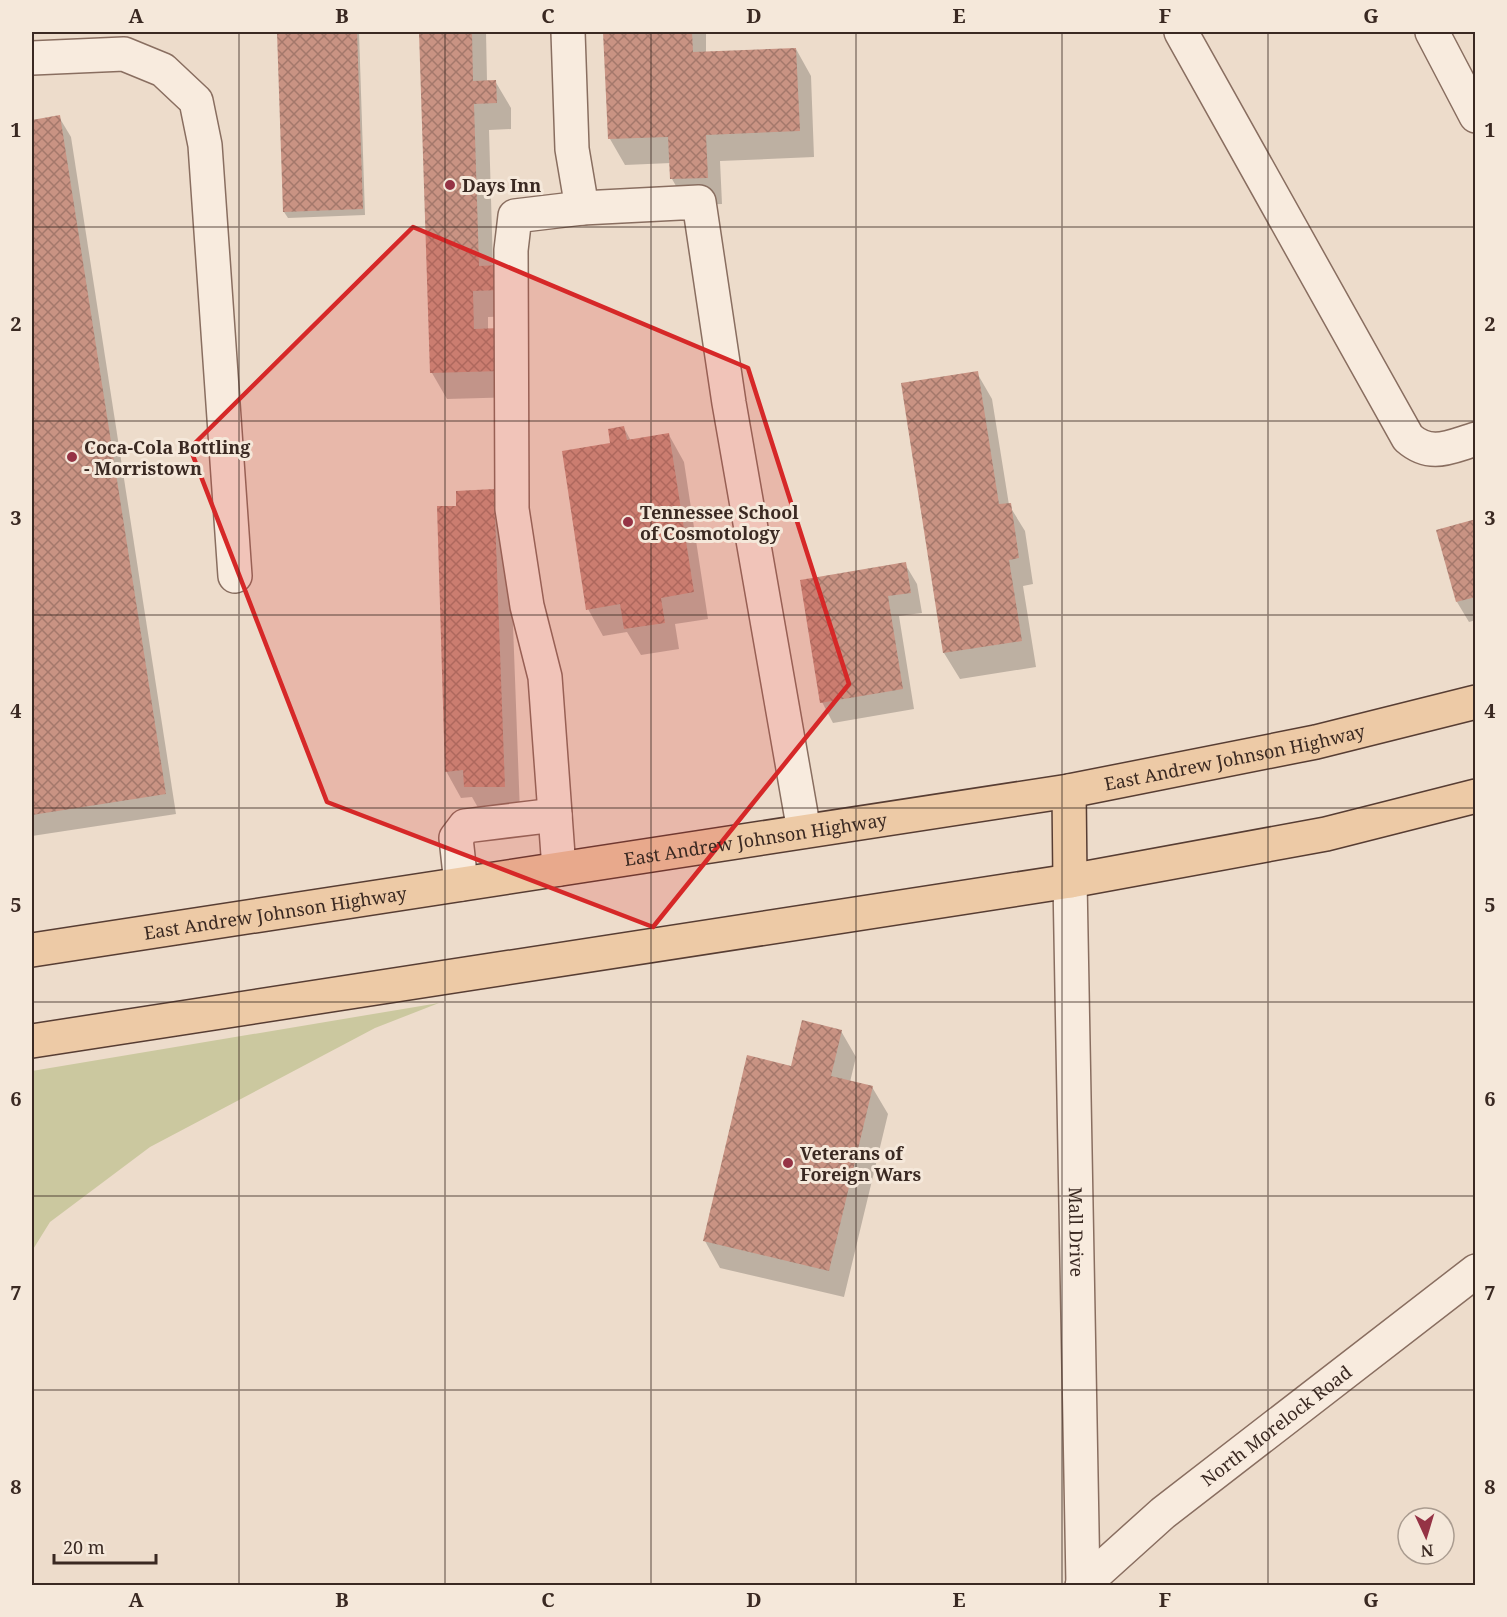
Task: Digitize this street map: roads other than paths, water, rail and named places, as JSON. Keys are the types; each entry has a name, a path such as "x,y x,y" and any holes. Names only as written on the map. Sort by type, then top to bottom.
{"main road":[{"name":"East Andrew Johnson Highway","path":"32,950 1069,791 1316,742 1476,702"},
{"path":"1069,791 1070,881"},
{"path":"32,1041 1070,881 1326,834 1476,796"}],"street":[{"path":"568,32 573,149 582,208"},
{"path":"1181,32 1408,438 1420,448 1439,450 1476,439"},
{"path":"1432,32 1476,116"},
{"path":"32,58 124,54 163,70 196,101 205,145 235,576"},
{"path":"559,869 545,677 527,606 512,510 511,250 515,216 582,208 699,202 729,403 804,831"},
{"path":"461,884 456,838 465,826 555,815"},
{"name":"Mall Drive","path":"1070,881 1082,1585"},
{"name":"North Morelock Road","path":"1082,1585 1163,1513 1476,1271"}],"place":[{"name":"Days Inn","path":"450,185"},
{"name":"Coca-Cola Bottling - Morristown","path":"72,457"},
{"name":"Tennessee School of Cosmotology","path":"628,522"},
{"name":"Veterans of Foreign Wars","path":"788,1163"}]}
